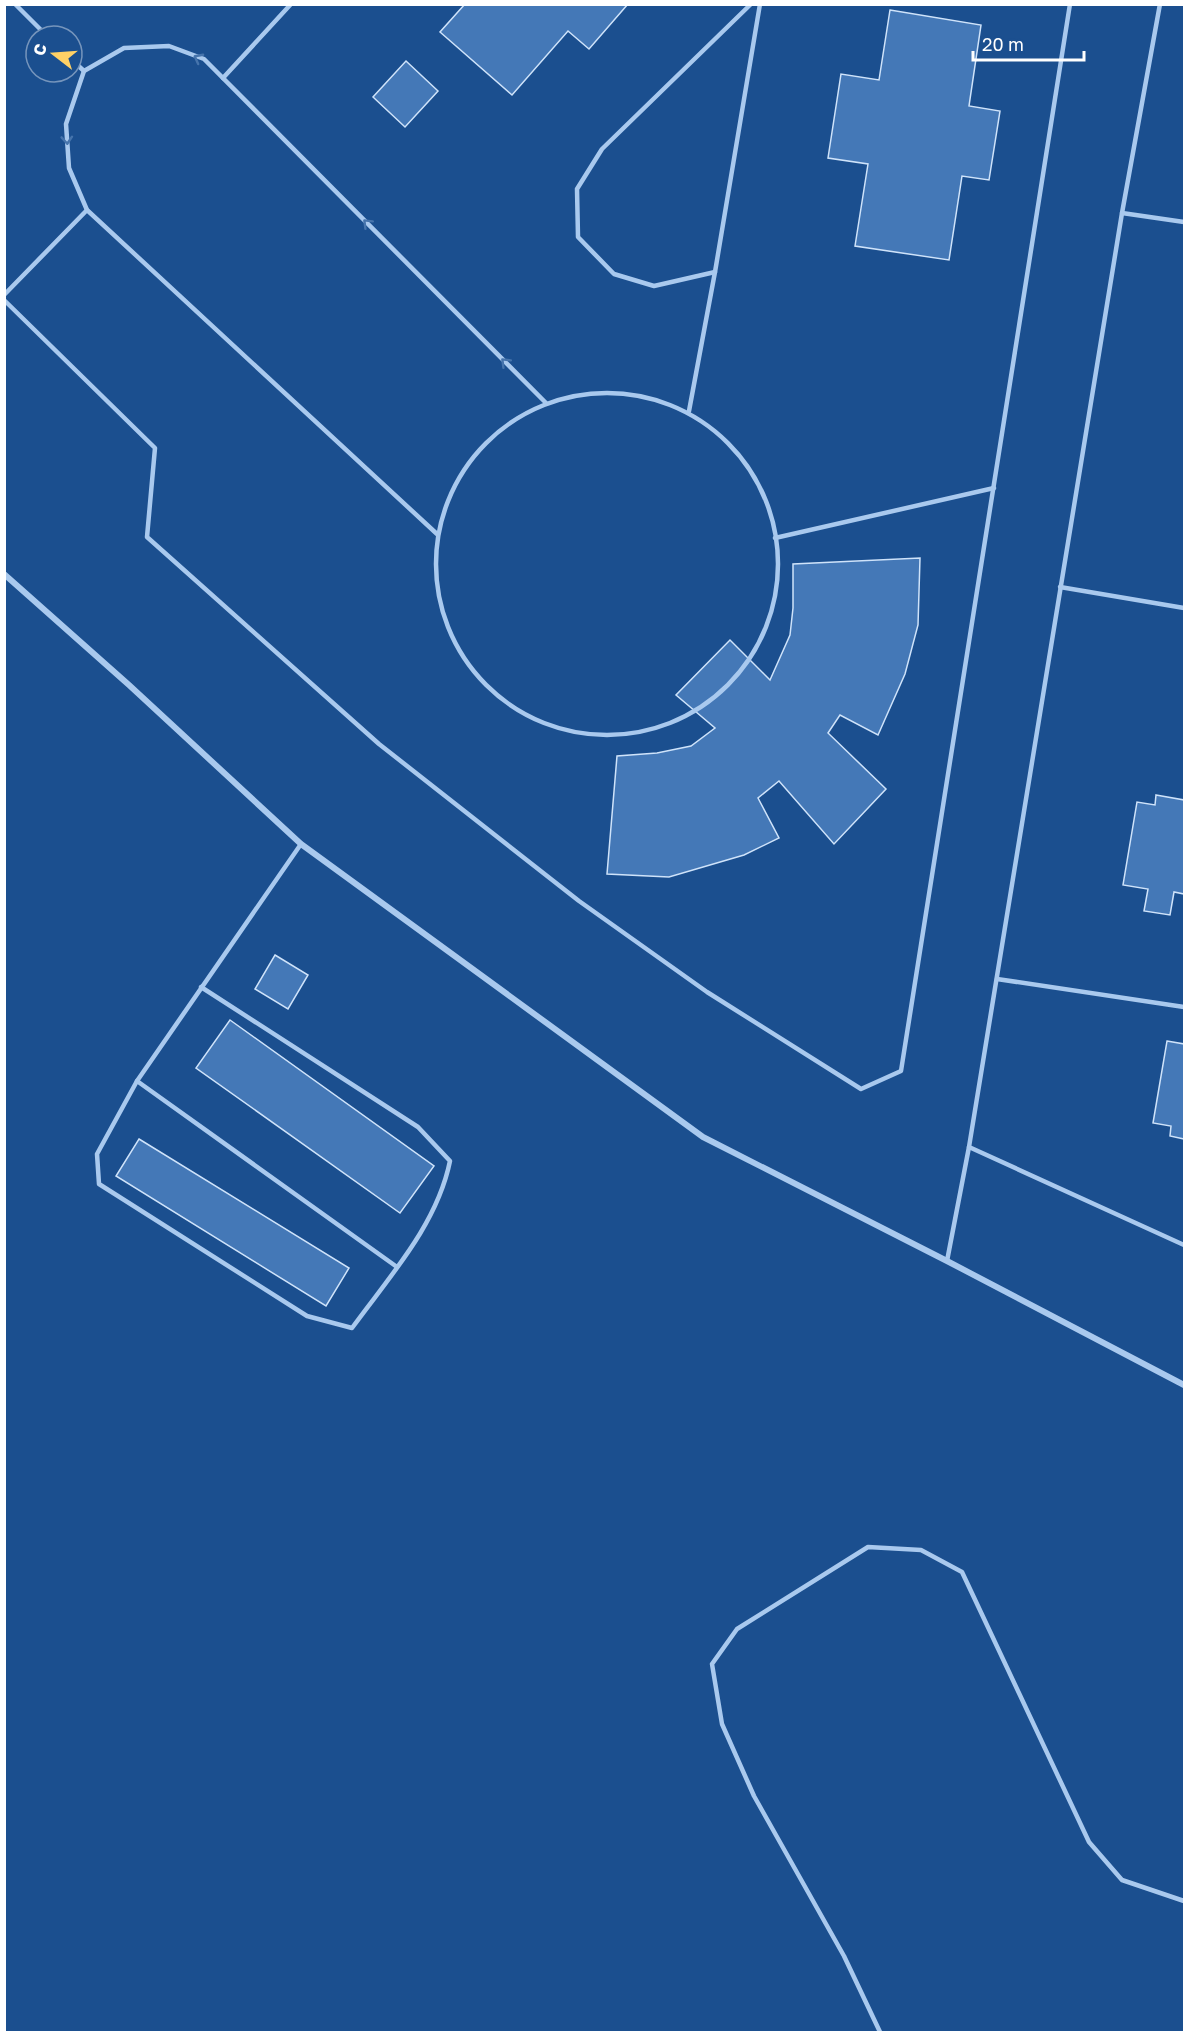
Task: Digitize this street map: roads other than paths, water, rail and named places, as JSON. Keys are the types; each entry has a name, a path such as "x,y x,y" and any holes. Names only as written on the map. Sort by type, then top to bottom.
{"street":[{"path":"4,574 129,685 301,844 703,1137 1185,1385"}],"lane":[{"path":"15,4 35,24"},
{"path":"223,78 291,4"},
{"path":"715,272 654,286 614,274 578,237 577,189 602,149 751,4"},
{"path":"689,411 760,4"},
{"path":"4,300 155,448 147,537 379,744 579,901 707,992 861,1089 902,1071 1070,4"},
{"path":"947,1261 969,1147 1122,213 1160,4"},
{"path":"84,71 124,48 169,45 204,59 546,403"},
{"path":"80,84 66,124 69,168 87,210 437,534"},
{"path":"4,295 87,210"},
{"path":"1122,213 1185,222"},
{"path":"591,393 638,395 689,411 729,444 762,493 775,538 772,606 756,651 729,688 694,715 656,728 598,735 542,723 493,693 471,666 456,647 437,593 437,534 457,479 495,433 546,403 591,393"},
{"path":"775,538 994,488"},
{"path":"1060,588 1185,608"},
{"path":"201,987 418,1127 450,1161 446,1182 416,1241 352,1328 307,1316 99,1184 97,1154 137,1081 201,987 301,844"},
{"path":"997,979 1185,1007"},
{"path":"137,1081 397,1268"},
{"path":"969,1147 1185,1245"},
{"path":"880,2032 844,1956 754,1796 722,1724 712,1664 737,1629 868,1547 921,1550 962,1572 1089,1842 1122,1881 1185,1901"}]}
